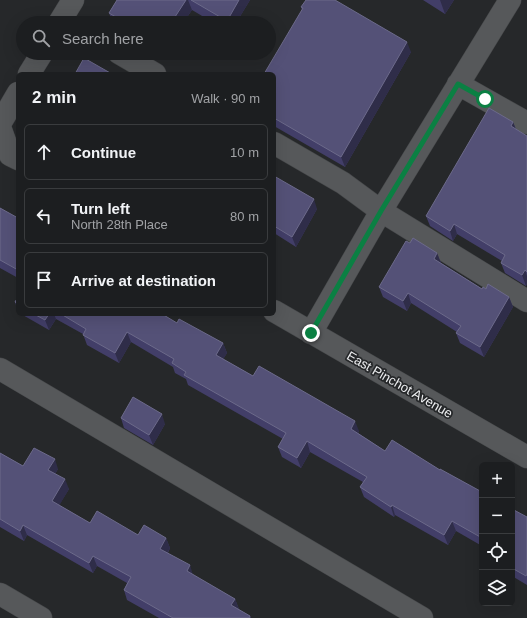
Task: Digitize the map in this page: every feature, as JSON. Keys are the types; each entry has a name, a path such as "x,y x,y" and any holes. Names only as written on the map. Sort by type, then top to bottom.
{"street":[{"path":"66,16 73,0"},
{"path":"311,333 381,211 510,0"},
{"path":"30,72 38,60"},
{"path":"131,60 152,72"},
{"path":"458,84 527,123"},
{"path":"0,124 16,96"},
{"path":"0,127 10,154 16,158"},
{"path":"276,144 343,183 381,211 527,301"},
{"name":"East Pinchot Avenue","path":"276,312 527,457"},
{"path":"0,369 422,618"},
{"path":"0,594 41,618"}],"building":[{"path":"117,0 186,0 176,16 114,16 109,13"},
{"path":"191,0 239,0 230,16 218,16"},
{"path":"306,0 335,0 407,42 341,157 276,119 276,72 265,72 272,60 276,60 276,54 303,8 301,7"},
{"path":"83,60 88,60 108,72 76,72"},
{"path":"489,108 513,122 511,126 527,136 527,272 525,270 522,275 501,263 505,255 454,224 450,231 426,216"},
{"path":"276,177 314,199 292,237 276,227"},
{"path":"0,208 16,217 16,269 0,260"},
{"path":"413,238 437,253 434,259 482,289 483,287 486,289 488,284 509,297 480,347 456,333 461,326 408,293 403,301 379,287 406,241 410,243"},
{"path":"38,316 48,316 45,320"},
{"path":"64,316 165,316 177,323 179,319 223,343 216,355 253,376 259,366 355,421 351,429 385,451 392,440 440,470 479,490 479,536 452,521 444,535 392,505 391,507 360,487 367,477 307,441 297,458 278,447 286,433 184,375 186,372 172,363 174,359 127,332 115,353 83,335 86,329"},
{"path":"133,397 162,414 149,435 121,418"},
{"path":"34,448 55,459 48,470 65,479 52,501 90,523 97,511 138,535 144,525 166,538 160,549 190,565 187,571 235,599 231,605 250,616 249,618 173,618 124,590 131,577 93,556 89,563 23,525 20,531 0,519 0,453 23,466"},
{"path":"515,511 527,517 526,576 515,570"}],"route":[{"path":"311,333 381,211 458,84 485,99"}]}
